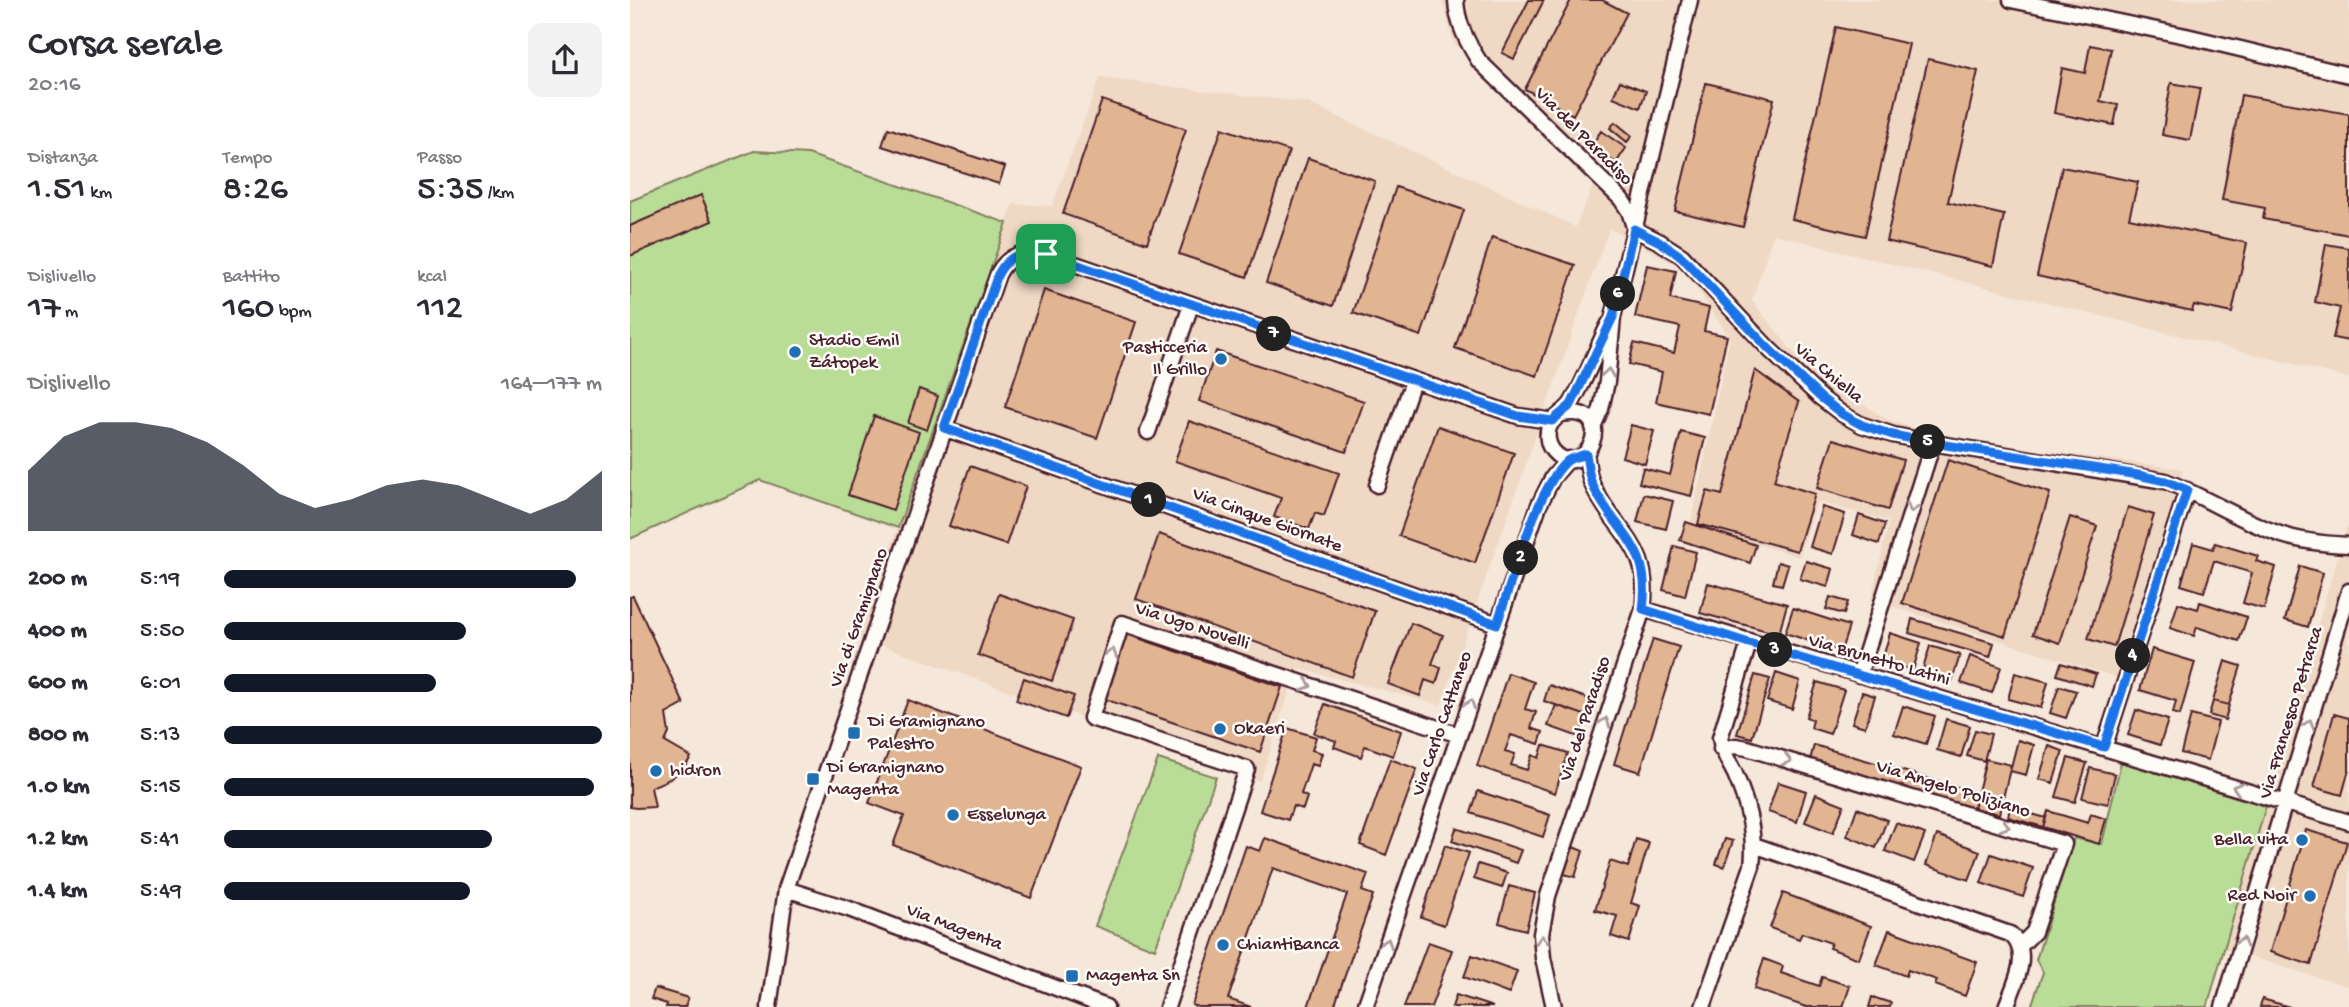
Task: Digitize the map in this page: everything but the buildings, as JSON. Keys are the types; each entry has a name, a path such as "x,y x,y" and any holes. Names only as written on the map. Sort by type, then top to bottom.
{"street":[{"name":"Via del Paradiso","path":"1456,0 1460,23 1479,61 1621,199 1629,211 1634,229 1613,317 1607,382 1601,409 1593,426 1594,441 1586,454 1592,485 1637,551 1645,577 1643,609 1548,896 1541,934 1543,958 1554,1007"},
{"path":"1634,229 1690,0"},
{"path":"2011,0 2173,33 2349,75"},
{"name":"Via Chiella","path":"1634,229 1682,257 1768,348 1842,414 1862,425 1933,443 2165,481 2269,530 2320,544 2349,545"},
{"name":"Via di Gramignano","path":"769,1007 786,889 866,663 944,428 1003,265 1019,254 1046,254 1191,305"},
{"path":"1148,432 1191,305 1519,417 1548,438 1553,450 1569,459 1586,454"},
{"name":"Via del Paradiso","path":"1548,438 1557,418 1575,397 1613,317"},
{"path":"1377,485 1413,381"},
{"path":"1519,417 1557,418 1571,413 1583,415 1593,426"},
{"name":"Via Cinque Giornate","path":"944,428 1497,624"},
{"path":"1859,675 1933,443"},
{"name":"Via Carlo Cattaneo","path":"1365,1007 1539,505 1553,477 1569,459"},
{"path":"2104,747 2187,490"},
{"name":"Via Francesco Petrarca","path":"2223,1007 2349,591"},
{"name":"Via Brunetto Latini","path":"1643,609 2349,822"},
{"name":"Via Ugo Novelli","path":"1167,1007 1247,769 1091,718 1122,623 1459,735"},
{"path":"1703,1007 1752,866 1754,845 1750,818 1742,792 1721,749 1720,738 1749,643"},
{"name":"Via Angelo Poliziano","path":"1721,749 1747,748 2064,844 2034,932 2020,946"},
{"path":"1754,845 2010,934 2020,946 2020,967 2006,1007"},
{"name":"Via Magenta","path":"786,889 849,909 1106,1007"}],"shaded area":[{"path":"1442,0 2349,0 2349,378 1773,234 1752,301 1804,365 1886,419 1946,439 2183,469 2116,677 1871,600 1889,521 1817,502 1799,557 1691,523 1730,338 1684,269 1609,228 1441,705 1297,668 1260,781 859,637 1013,204 1052,206 1100,78 1308,103 1576,227 1593,185 1454,43"},
{"path":"2349,526 2349,987 2222,948"}],"green space":[{"name":"Stadio Emil Zátopek","path":"754,151 808,154 1007,223 898,528 760,480 630,539 630,201"},
{"path":"1158,759 1216,777 1155,949 1095,926"},
{"path":"2121,762 2266,806 2207,1007 2031,1007 2043,972 2036,960 2074,838 2102,844"}],"place":[{"name":"Stadio Emil Zátopek","path":"795,352"},
{"name":"Pasticceria Il Grillo","path":"1221,359"},
{"name":"Okaeri","path":"1220,729"},
{"name":"Di Gramignano Palestro","path":"854,733"},
{"name":"hidron","path":"656,771"},
{"name":"Di Gramignano Magenta","path":"813,779"},
{"name":"Esselunga","path":"953,815"},
{"name":"Bella vita","path":"2302,840"},
{"name":"Red Noir","path":"2310,896"},
{"name":"ChiantiBanca","path":"1223,945"},
{"name":"Magenta Sn","path":"1072,976"}],"route":[{"path":"1634,229 1682,257 1768,348 1820,397 1862,425 1933,443 2138,475 2165,481 2187,490 2104,747 1749,643 1643,609 1645,577 1637,551 1592,485 1586,454 1569,459 1553,477 1539,505 1497,624 944,428 1003,265 1019,254 1046,254 1518,416 1552,421 1571,405 1613,317 1634,229"}]}
